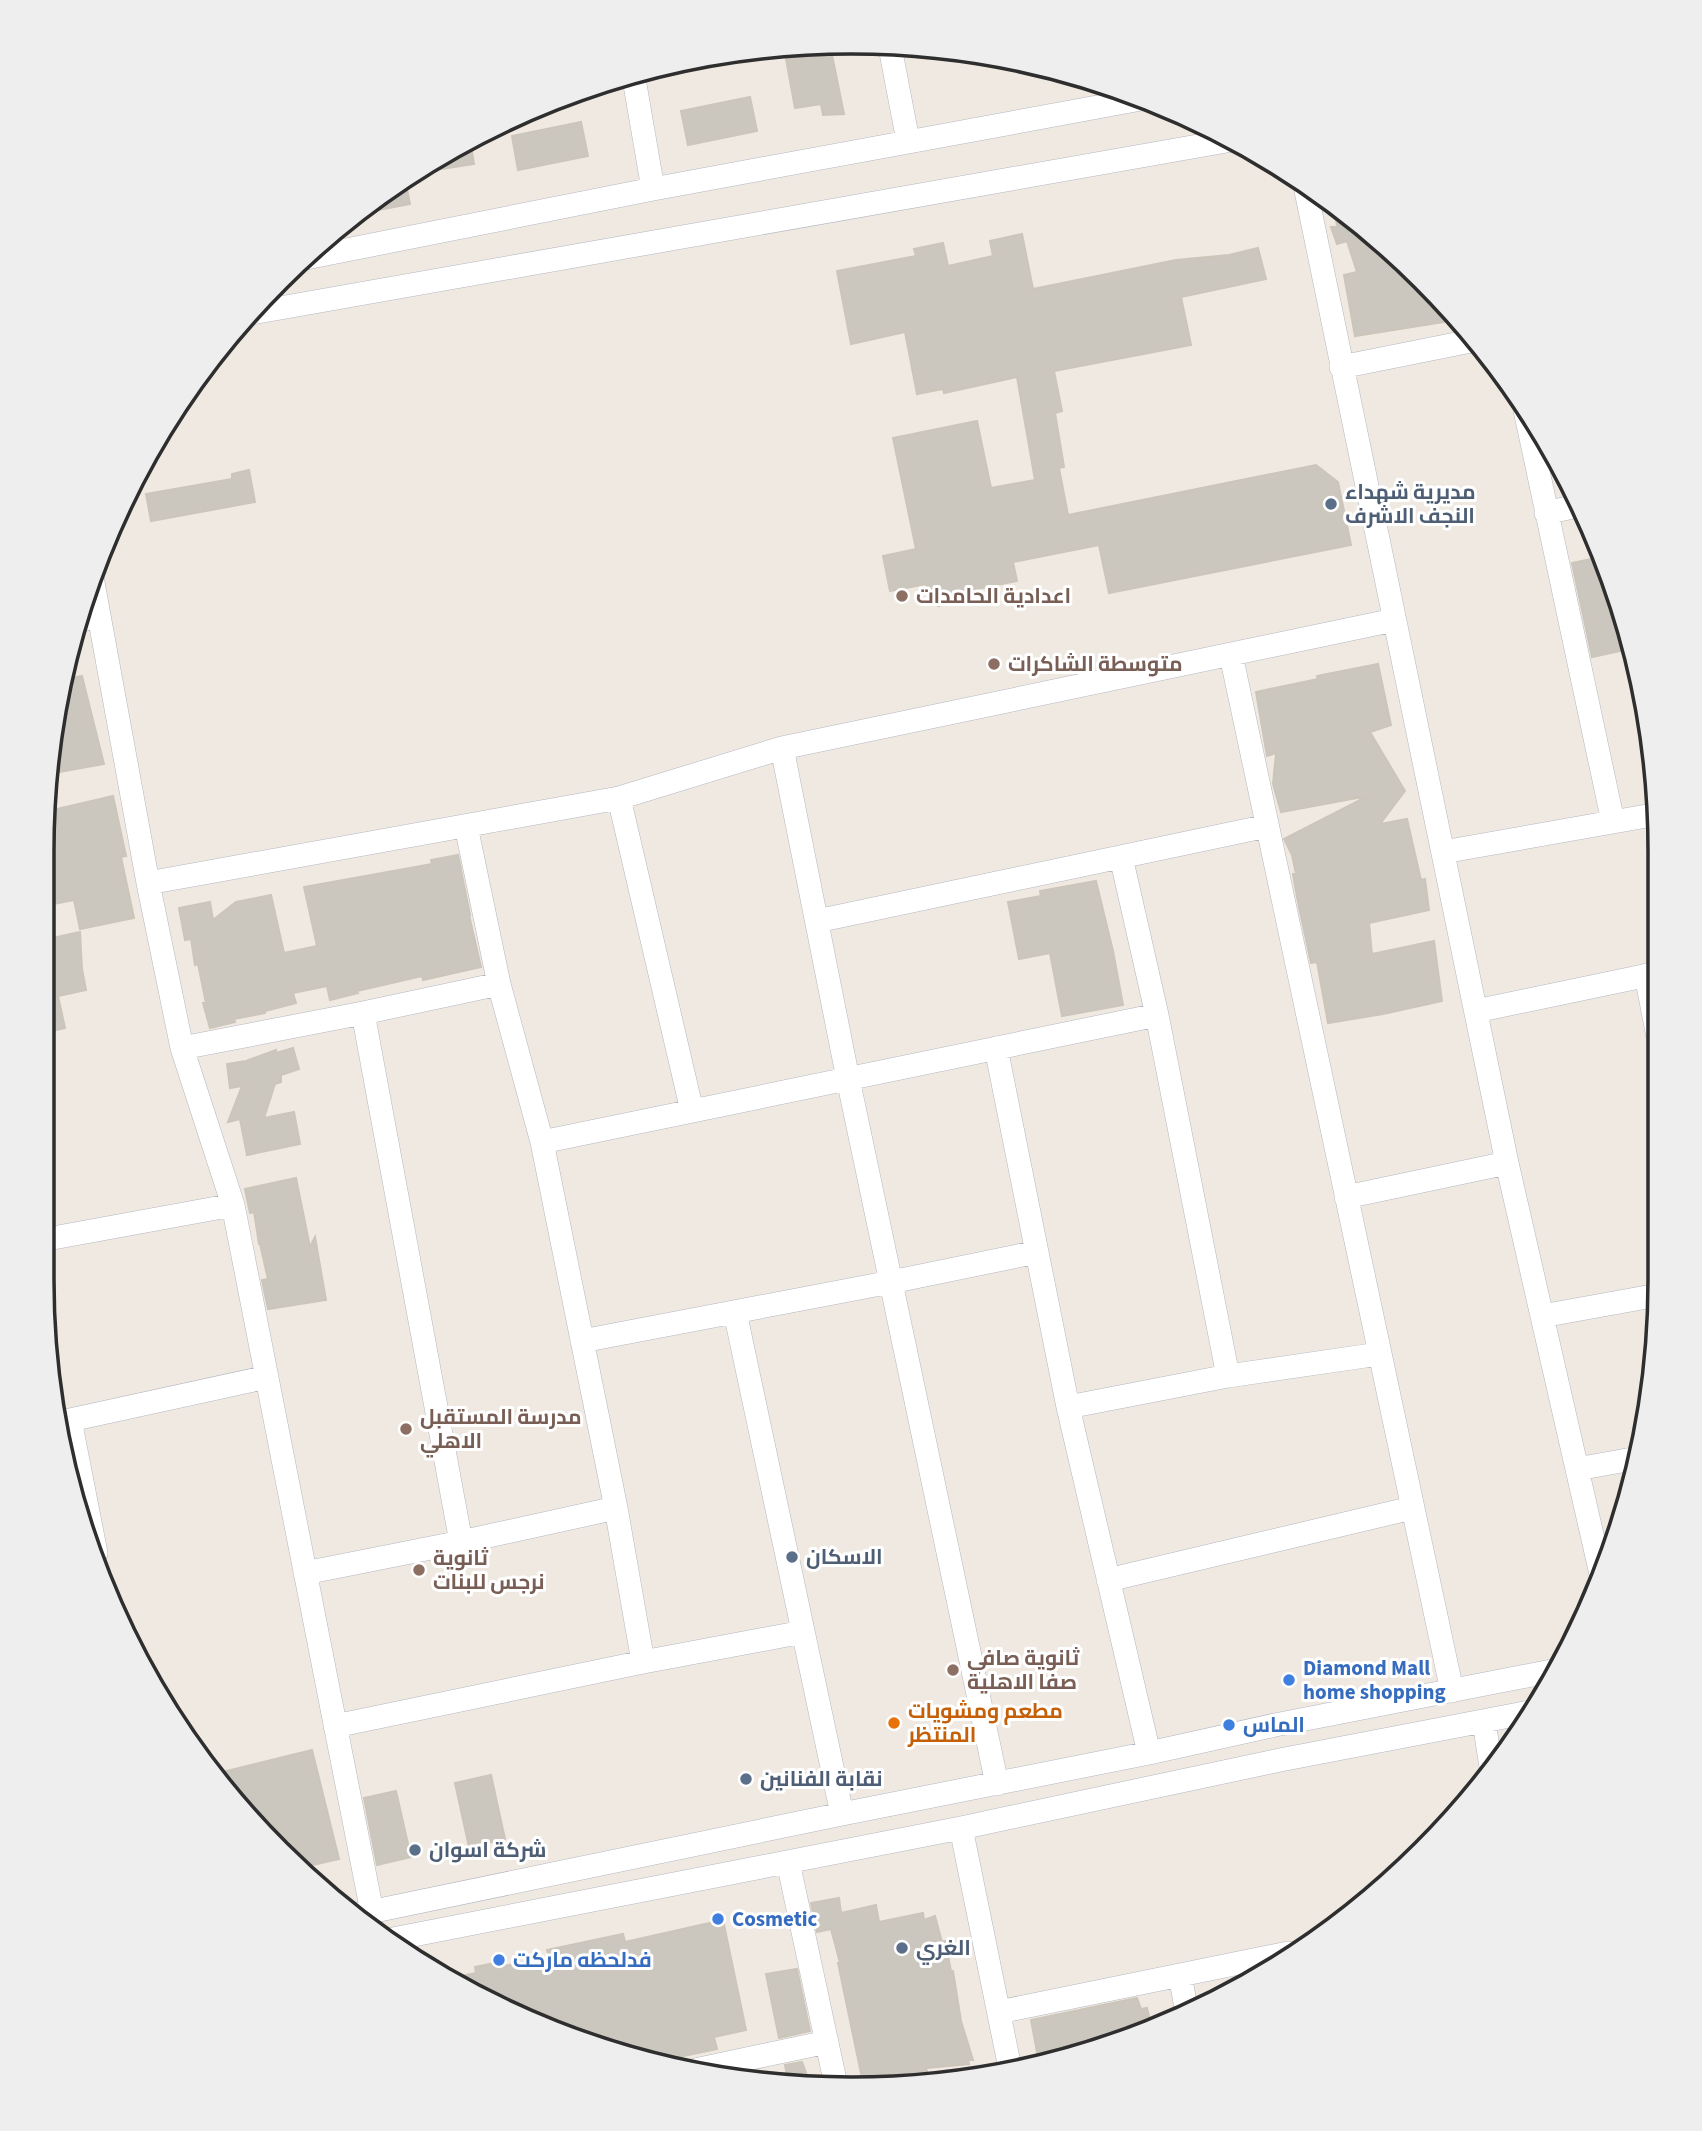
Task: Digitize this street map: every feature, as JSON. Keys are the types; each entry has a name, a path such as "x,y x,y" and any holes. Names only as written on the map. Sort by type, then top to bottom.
{"street":[{"path":"892,56 908,141"},
{"path":"635,84 653,189"},
{"path":"323,255 1114,100"},
{"path":"267,310 1216,143"},
{"path":"1311,201 1341,367 1507,1163 1597,1557"},
{"path":"1341,367 1464,342"},
{"path":"1530,436 1613,822"},
{"path":"1546,513 1570,508"},
{"path":"96,599 148,883 182,1048 233,1205 335,1726 366,1912"},
{"path":"90,618 99,616"},
{"path":"148,883 619,798 782,748 1394,620"},
{"path":"1231,655 1452,1691"},
{"path":"782,748 848,1079 997,1784"},
{"path":"619,798 692,1111"},
{"path":"1443,852 1647,816"},
{"path":"466,826 499,984 542,1142 616,1508 643,1662"},
{"path":"817,921 1267,826"},
{"path":"1121,857 1157,1015 1228,1377"},
{"path":"1476,1011 1648,975"},
{"path":"182,1048 499,984"},
{"path":"363,1013 461,1542"},
{"path":"542,1142 1157,1015"},
{"path":"996,1048 1068,1407 1149,1753"},
{"path":"1346,1197 1507,1163"},
{"path":"54,1238 233,1205"},
{"path":"582,1341 1037,1251"},
{"path":"1542,1316 1647,1298"},
{"path":"735,1312 842,1814"},
{"path":"1068,1407 1228,1377 1380,1354"},
{"path":"67,1421 267,1377"},
{"path":"1577,1469 1627,1460"},
{"path":"305,1573 616,1508"},
{"path":"1108,1580 1412,1508"},
{"path":"335,1726 803,1632"},
{"path":"367,1913 1275,1725 1544,1673"},
{"path":"401,1937 961,1828 1280,1760 1518,1714"},
{"path":"1484,1721 1489,1756"},
{"path":"1275,1725 1280,1760"},
{"path":"961,1828 1009,2060"},
{"path":"789,1862 834,2076"},
{"path":"535,1878 541,1910"},
{"path":"999,2012 1271,1957"},
{"path":"1180,1975 1185,2003"},
{"path":"719,2065 828,2042"}],"building":[{"path":"832,55 844,114 823,115 821,104 795,108 786,59"},
{"path":"750,97 757,131 688,145 681,111"},
{"path":"581,122 588,156 518,170 512,136"},
{"path":"472,151 474,164 440,169"},
{"path":"407,190 410,204 379,210"},
{"path":"1336,219 1376,252 1446,322 1355,336 1344,275 1357,272 1347,241 1337,244 1331,227 1337,227"},
{"path":"1022,234 1033,289 1176,260 1229,255 1258,248 1266,279 1181,297 1191,345 1054,371 1062,411 1055,413 1064,467 1059,468 1068,515 1316,465 1338,482 1351,545 1109,593 1099,545 1013,562 1017,581 948,595 945,602 939,606 930,602 926,584 890,591 883,556 916,549 893,438 977,421 991,488 1035,480 1017,377 944,393 943,389 917,394 905,332 851,344 837,271 916,256 914,249 943,243 948,266 993,256 990,241"},
{"path":"249,470 255,502 151,521 146,494 232,479 232,474"},
{"path":"1592,559 1622,651 1592,657 1572,563"},
{"path":"1378,664 1391,725 1370,732 1405,791 1380,824 1407,819 1421,880 1425,879 1429,910 1369,923 1372,954 1434,941 1442,1001 1328,1023 1317,962 1311,963 1297,897 1292,855 1284,839 1368,796 1281,812 1273,784 1276,753 1267,756 1256,692"},
{"path":"82,676 104,764 59,772 61,747 74,678"},
{"path":"113,796 126,856 121,857 134,918 80,929 74,900 54,904 56,809"},
{"path":"458,855 481,967 423,980 422,976 330,1000 327,986 293,993 296,1003 210,1028 203,1003 206,1003 198,964 195,965 191,939 185,940 179,908 210,902 213,920 236,902 271,895 284,953 317,946 304,887 432,864 431,860"},
{"path":"1096,881 1123,1005 1062,1016 1050,953 1019,959 1008,902 1041,896 1040,891"},
{"path":"80,932 86,990 58,996 65,1028 54,1030 54,938"},
{"path":"293,1048 299,1069 281,1075 281,1082 275,1084 264,1118 294,1112 300,1144 247,1155 240,1119 228,1122 242,1086 230,1088 227,1064"},
{"path":"296,1178 310,1247 315,1237 326,1300 268,1309 262,1280 268,1279 254,1212 250,1213 245,1189"},
{"path":"312,1750 339,1859 312,1865 252,1805 224,1771"},
{"path":"491,1775 505,1839 469,1847 455,1783"},
{"path":"396,1791 411,1857 377,1865 364,1798"},
{"path":"839,1898 841,1913 876,1905 879,1922 923,1913 924,1920 935,1916 953,1971 961,2021 973,2060 968,2060 969,2064 926,2068 927,2072 862,2077 831,1929 817,1932 811,1903"},
{"path":"723,1920 746,2030 714,2037 717,2049 678,2057 645,2050 546,2016 463,1975 476,1973 475,1967 504,1961 505,1966 549,1956 547,1950 623,1934 625,1942"},
{"path":"797,1969 810,2031 779,2038 766,1974"},
{"path":"1137,1998 1141,2009 1147,2008 1149,2018 1037,2054 1031,2020"},
{"path":"802,2062 807,2075 787,2074 785,2065"}],"place":[{"name":"مديرية شهداء النجف الاشرف","path":"1331,504"},
{"name":"اعدادية الحامدات","path":"902,596"},
{"name":"متوسطة الشاكرات","path":"994,664"},
{"name":"مدرسة المستقبل الاهلي","path":"406,1429"},
{"name":"الاسكان","path":"792,1557"},
{"name":"ثانوية نرجس للبنات","path":"419,1570"},
{"name":"ثانوية صافي صفا الاهلية","path":"953,1670"},
{"name":"Diamond Mall home shopping","path":"1289,1680"},
{"name":"مطعم ومشويات المنتظر","path":"894,1723"},
{"name":"الماس","path":"1229,1725"},
{"name":"نقابة الفنانين","path":"746,1779"},
{"name":"شركة اسوان","path":"415,1850"},
{"name":"Cosmetic","path":"718,1919"},
{"name":"الغري","path":"902,1948"},
{"name":"فدلحظه ماركت","path":"499,1960"}]}
